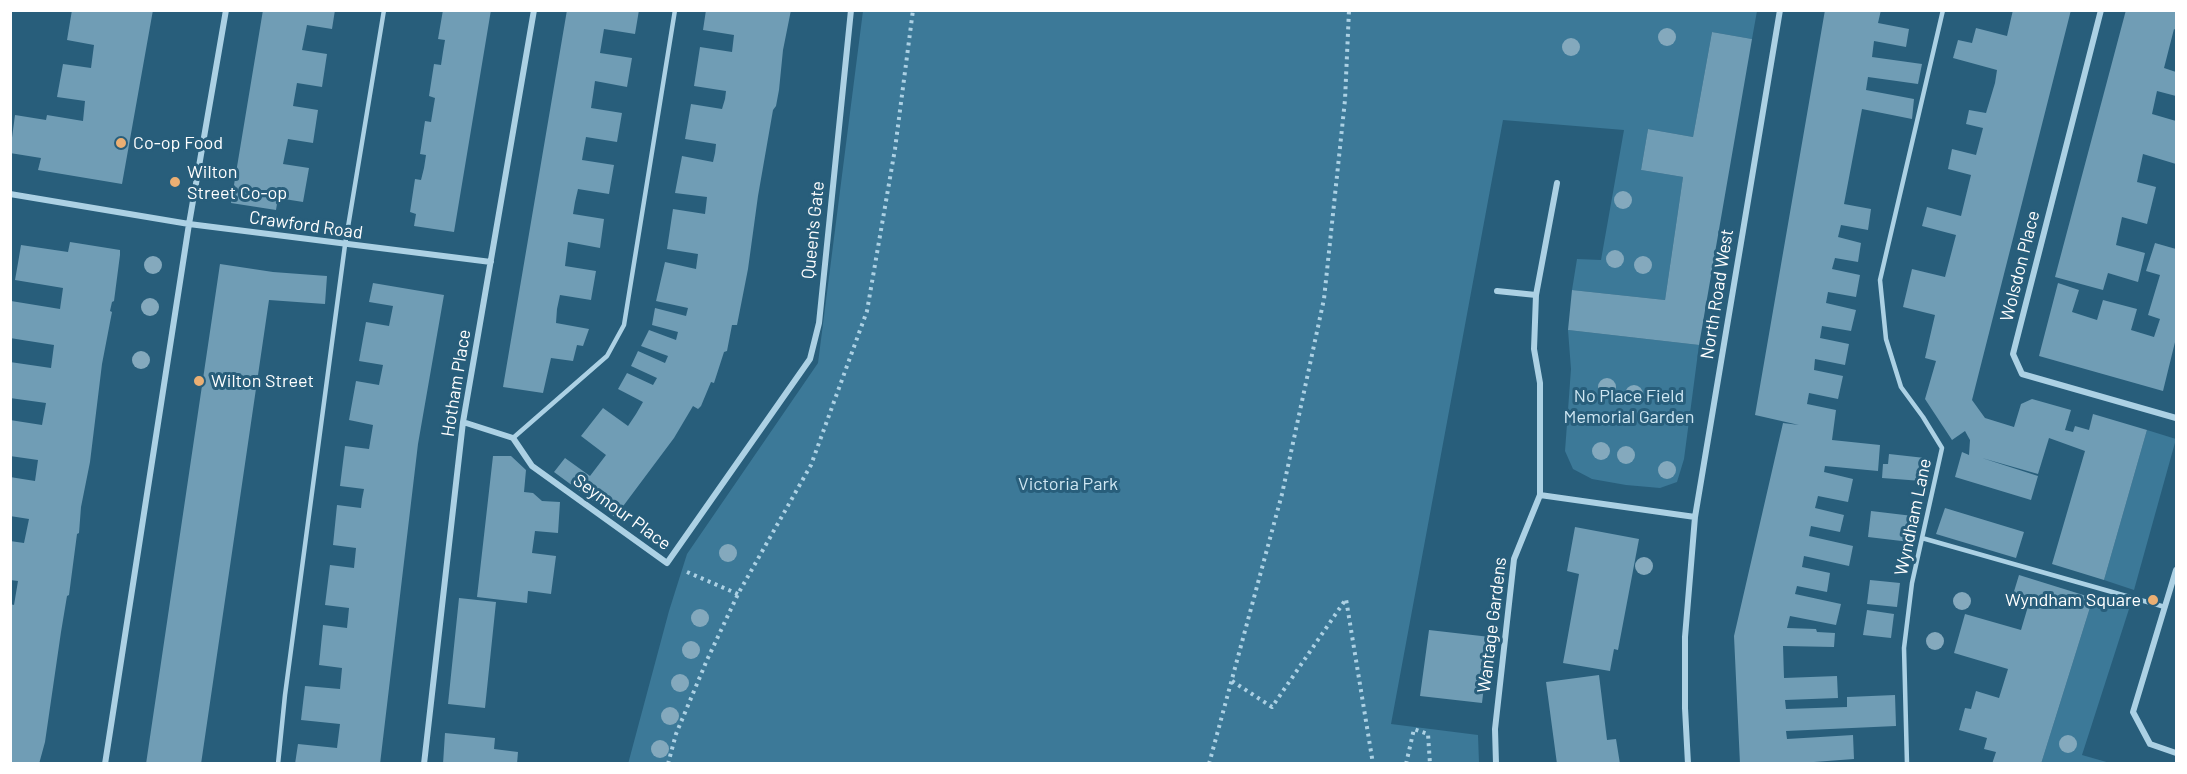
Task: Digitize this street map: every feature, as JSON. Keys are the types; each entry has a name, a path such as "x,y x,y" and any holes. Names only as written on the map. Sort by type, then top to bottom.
{"street":[{"path":"105,764 189,224 226,10"},
{"name":"Hotham Place","path":"424,764 464,422 534,10"},
{"name":"Queen's Gate","path":"756,436 810,359 819,323 851,10"},
{"name":"North Road West","path":"1688,764 1684,708 1686,637 1695,517 1780,10"},
{"name":"Wolsdon Place","path":"2101,10 2013,354 2022,374 2176,415"},
{"name":"Wantage Gardens","path":"1496,764 1495,729 1514,560 1540,495 1540,383 1534,349 1536,295 1557,183"},
{"name":"Crawford Road","path":"10,194 189,224 491,262"},
{"path":"1497,291 1536,295"},
{"path":"464,422 513,438"},
{"name":"Seymour Place","path":"513,438 532,466 667,563 756,436"},
{"path":"1540,495 1695,517"},
{"path":"2176,570 2133,712 2150,744 2176,753"}],"lane":[{"path":"278,764 345,245 384,10"},
{"path":"513,438 607,357 624,325 675,10"},
{"name":"Wyndham Lane","path":"1907,764 1904,648 1912,582 1942,448 1901,387 1886,339 1880,280 1943,10"},
{"path":"1922,538 2165,607"}],"path":[{"path":"668,764 676,734 738,594 811,465 867,312 895,149 913,10"},
{"path":"1209,764 1281,494 1324,299 1346,100 1349,10"},
{"path":"667,563 738,594"},
{"path":"1232,681 1272,707 1346,599 1373,764"},
{"path":"1406,764 1414,729 1428,734 1430,764"}],"green space":[{"name":"Victoria Park","path":"863,11 1757,11 1752,39 1712,32 1693,137 1648,129 1641,170 1683,177 1665,300 1572,290 1577,259 1601,260 1624,130 1503,120 1391,724 1478,735 1479,763 628,764 669,611 687,554 818,363"},
{"name":"No Place Field Memorial Garden","path":"1568,330 1699,345 1684,459 1677,482 1660,488 1626,485 1592,479 1573,469 1565,451 1571,369"},
{"path":"2147,430 2176,439 2134,590 2104,580"},
{"path":"2093,598 2129,609 2082,755 2110,763 2041,764"}],"building":[{"path":"72,10 100,12 101,10 153,10 122,184 38,170 41,158 10,153 15,115 46,120 47,115 83,121 85,101 57,97 63,64 91,68 94,45 67,40"},
{"path":"263,10 335,10 332,29 307,25 302,50 327,54 322,87 297,83 293,106 318,110 313,143 288,139 283,164 309,168 303,202 278,198 276,210 231,203"},
{"path":"443,10 491,10 454,232 414,226 416,214 410,212 415,179 421,180 424,168 426,155 420,154 425,121 431,122 435,98 429,96 434,64 441,65 445,40 438,39"},
{"path":"567,10 639,10 635,34 604,29 600,53 632,58 627,87 595,81 591,108 622,113 617,142 586,137 582,160 614,165 609,194 578,189 573,214 604,219 600,248 568,242 565,266 596,271 591,300 560,295 556,323 589,329 583,346 577,345 573,361 551,358 543,393 503,387"},
{"path":"706,10 791,10 783,50 779,90 773,110 758,196 748,269 737,325 732,325 727,351 724,352 714,383 711,382 701,406 698,409 693,406 674,438 615,517 554,472 565,458 590,476 606,455 581,436 603,408 628,426 643,402 618,389 627,373 653,385 657,378 631,366 638,351 665,363 668,356 641,346 649,330 676,340 678,332 652,325 655,308 686,316 688,308 656,301 665,262 696,269 698,254 667,249 673,209 705,214 707,197 675,193 682,156 713,162 715,153 716,144 685,139 691,104 722,109 725,99 726,91 694,86 700,47 732,52 734,35 703,30"},
{"path":"1825,10 1881,10 1878,23 1909,29 1906,47 1874,41 1872,57 1922,64 1918,84 1868,77 1866,90 1914,99 1912,119 1862,109 1844,204 1871,209 1868,230 1841,225 1838,237 1861,243 1858,262 1835,258 1832,269 1860,275 1856,297 1828,292 1826,303 1856,310 1851,331 1822,326 1820,338 1849,344 1845,365 1815,359 1814,370 1843,376 1838,399 1809,393 1807,404 1836,410 1832,440 1880,445 1878,471 1825,466 1824,472 1853,479 1848,502 1818,496 1815,508 1844,515 1840,532 1811,526 1809,536 1853,546 1849,566 1804,556 1802,567 1830,573 1827,592 1797,586 1795,594 1841,604 1836,625 1790,616 1787,628 1816,629 1817,632 1835,633 1834,647 1783,646 1784,678 1837,676 1838,698 1785,700 1786,709 1847,707 1847,697 1895,695 1896,726 1786,731 1787,739 1853,735 1854,759 1787,764 1740,764 1734,636 1783,423 1799,425 1755,415"},
{"path":"2013,10 2071,10 1972,400 1985,418 2014,427 2021,404 2032,399 2071,410 2065,430 2073,432 2075,426 2089,430 2093,414 2147,430 2104,580 2052,564 2085,451 2049,438 2038,474 1982,458 2038,476 2031,500 1955,477 1962,452 1969,455 1970,440 1965,431 1952,440 1925,399 1936,361 1925,358 1935,315 1903,307 1912,269 1945,277 1956,235 1922,226 1927,207 1961,216 1971,175 1948,169 1952,149 1976,155 1983,128 1966,124 1969,110 1986,113 1995,83 1997,70 1953,58 1958,40 1972,43 1976,28 2007,36"},
{"path":"2126,10 2176,10 2176,30 2174,29 2164,68 2176,72 2176,96 2157,91 2152,114 2176,121 2176,164 2143,154 2137,182 2156,187 2147,224 2122,217 2116,245 2145,253 2138,282 2108,273 2103,290 2055,277"},
{"path":"1712,32 1752,39 1699,345 1568,330 1572,290 1665,300 1683,177 1641,170 1648,129 1693,137"},
{"path":"70,242 120,250 120,255 102,364 90,462 45,742 39,764 10,764 10,604 14,605 18,581 10,580 10,541 24,543 29,519 10,516 10,477 35,481 38,460 10,456 10,420 42,425 46,403 10,398 10,362 51,368 54,345 10,338 10,308 11,301 60,309 63,288 15,280 21,245 68,252"},
{"path":"2155,243 2176,249 2176,338 2163,391 2039,356 2058,283 2079,290 2072,312 2097,320 2103,300 2137,309 2131,330 2154,337 2160,319 2148,315 2160,275 2146,271"},
{"path":"220,264 273,272 327,276 325,304 269,300 201,764 146,764"},
{"path":"373,283 444,295 418,444 380,764 295,764 298,744 337,748 340,724 301,720 305,686 340,689 342,668 319,665 323,625 347,628 349,608 325,605 330,565 354,568 356,548 333,545 337,505 361,508 364,489 340,486 345,446 369,449 373,425 349,420 356,381 379,385 383,365 359,361 366,322 389,326 393,306 369,302"},
{"path":"1889,454 1925,458 1922,481 1882,478 1883,464 1888,464"},
{"path":"493,456 511,456 526,470 524,492 533,493 542,501 560,502 558,533 535,531 532,553 556,556 551,594 528,591 527,603 477,597"},
{"path":"1945,508 2024,532 2016,558 1936,534"},
{"path":"1871,511 1913,516 1910,542 1868,537"},
{"path":"1575,527 1639,539 1618,650 1614,649 1610,671 1563,663 1579,574 1567,571"},
{"path":"2019,575 2093,598 2041,764 1992,764 1996,752 1984,749 1987,738 1959,730 1965,708 1971,709 1976,691 1999,698 2008,669 1954,653 1965,614 2021,630 2029,603 2012,598"},
{"path":"1870,580 1900,583 1897,607 1867,604"},
{"path":"459,598 496,602 485,708 448,704"},
{"path":"1867,610 1894,614 1891,638 1863,635"},
{"path":"1429,630 1490,637 1482,703 1420,696"},
{"path":"1599,675 1607,740 1616,739 1620,764 1557,764 1546,682"},
{"path":"445,733 495,738 494,749 518,752 517,764 443,764"}],"place":[{"name":"Co-op Food","path":"121,143"},
{"name":"Wilton Street Co-op","path":"175,182"},
{"name":"Wilton Street","path":"199,381"},
{"name":"Wyndham Square","path":"2153,600"}]}
